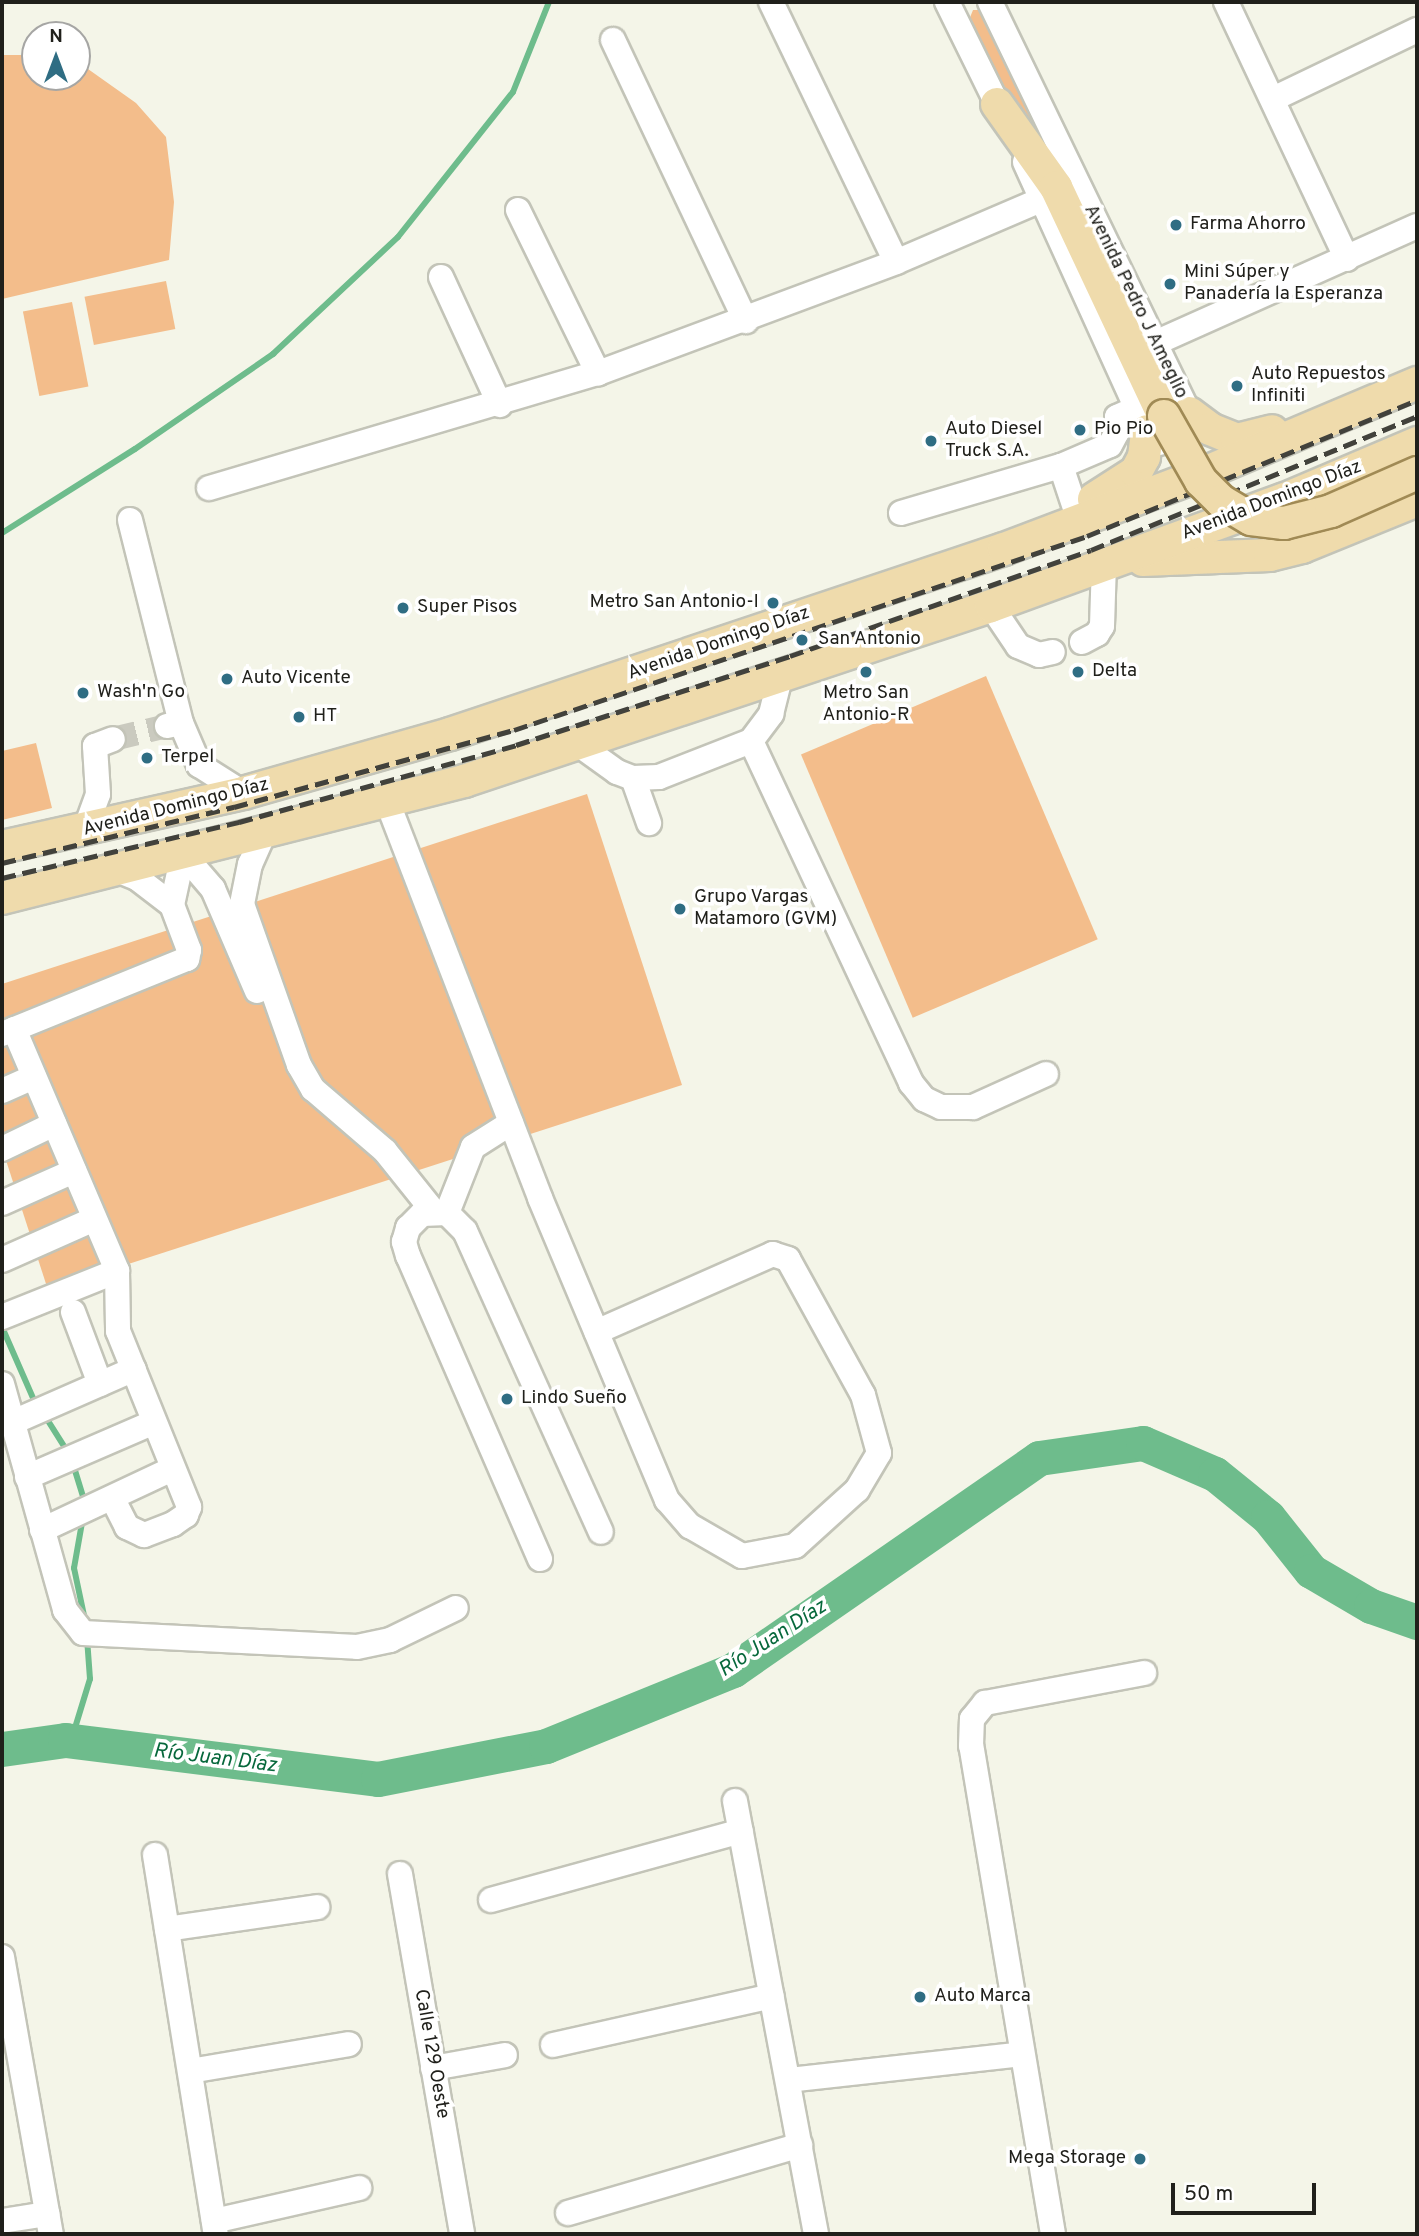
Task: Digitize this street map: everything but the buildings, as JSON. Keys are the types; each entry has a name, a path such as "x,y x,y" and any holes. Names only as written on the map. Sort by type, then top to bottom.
{"main road":[{"path":"997,104 1056,187 1160,417 1201,481 1221,501 1251,519 1284,523 1331,512 1417,473"},
{"path":"1160,417 1237,440 1256,438 1417,367"},
{"name":"Avenida Domingo Díaz","path":"2,847 243,793 450,734 1004,549 1197,476 1417,383"},
{"path":"1004,549 1047,518 1075,508 1125,483 1136,472 1144,457 1160,417"},
{"name":"Avenida Domingo Díaz","path":"2,898 120,871 387,801 578,744 780,679 991,606 1283,499 1417,443"},
{"path":"1110,562 1270,555 1302,547 1417,500"}],"street":[{"path":"771,2 896,262"},
{"name":"Avenida Pedro J Ameglio","path":"990,2 1153,344 1160,417"},
{"path":"1226,2 1347,259"},
{"name":"Avenida Pedro J Ameglio","path":"955,4 997,104 1043,199 1160,417"},
{"path":"1273,99 1417,30"},
{"path":"613,40 746,321"},
{"path":"209,488 500,405 598,373 746,321 896,262 1043,199"},
{"path":"518,210 598,373"},
{"path":"1153,344 1417,226"},
{"path":"441,277 500,405"},
{"path":"901,513 1061,466 1110,445 1117,432 1117,416 1160,417"},
{"path":"1061,466 1075,508"},
{"path":"130,520 174,725 199,765 243,793"},
{"path":"1082,642 1097,634 1102,626 1110,562"},
{"path":"991,606 1018,646 1039,655 1053,652"},
{"path":"578,744 633,778 659,777 751,741 772,715 780,679"},
{"path":"85,830 98,794 95,746 113,739"},
{"path":"751,741 911,1083 924,1099 941,1107 973,1107 1046,1074"},
{"path":"633,778 649,823"},
{"path":"387,801 511,1123 596,1332 667,1500 690,1527 742,1556 795,1546 857,1490 879,1453 863,1395 788,1259 773,1254 596,1332"},
{"path":"264,833 250,864 242,904 299,1065 313,1089 385,1152 431,1214"},
{"path":"172,905 183,854"},
{"path":"183,854 213,889 296,1084 387,1175 431,1214 466,1230 601,1532"},
{"path":"113,1499 127,1527 135,1533 163,1529 186,1515 189,1507 118,1331 117,1271 34,1077 8,1031 187,959 189,950 172,905 137,878 120,871"},
{"path":"2,1091 34,1077"},
{"path":"511,1123 473,1147 431,1214 404,1242 540,1559"},
{"path":"2,1149 54,1124"},
{"path":"2,1203 74,1171"},
{"path":"2,1260 94,1219"},
{"path":"2,1317 117,1271"},
{"path":"73,1312 100,1384"},
{"path":"12,1423 134,1369"},
{"path":"2,1384 69,1618 83,1633 357,1647 390,1640 456,1608"},
{"path":"27,1477 154,1422"},
{"path":"42,1530 172,1469"},
{"path":"1053,2234 971,1746 972,1719 985,1703 1144,1673"},
{"path":"735,1801 816,2234"},
{"path":"491,1900 741,1831"},
{"path":"155,1855 215,2228 359,2188"},
{"name":"Calle 129 Oeste","path":"400,1874 462,2234"},
{"path":"167,1929 317,1907"},
{"path":"2,1957 49,2224 2,2221"},
{"path":"553,2045 772,1996"},
{"path":"190,2071 349,2044"},
{"path":"788,2080 1022,2054"},
{"path":"433,2068 505,2055"},
{"path":"568,2213 800,2145"}],"shaded area":[{"path":"973,10 981,10 1061,167 1008,101 969,20"},
{"path":"2,55 21,55 21,91 91,91 91,71 136,103 166,137 174,202 169,260 2,299"},
{"path":"166,281 175,329 94,345 85,297"},
{"path":"72,302 88,386 39,396 23,312"},
{"path":"986,676 1098,939 913,1018 801,755"},
{"path":"36,743 52,808 2,820 2,751"},
{"path":"587,794 682,1085 48,1290 2,1148 2,984"}],"waterway":[{"path":"2,533 135,449 273,354 398,237 513,92 549,2"},
{"path":"2,1327 36,1405"},
{"path":"45,1416 69,1454"},
{"name":"Río Juan Díaz","path":"2,1749 65,1740 378,1779 546,1746 733,1670 1039,1458 1143,1443 1215,1474 1268,1517 1311,1571 1371,1606 1417,1622"},
{"path":"73,1464 85,1503"},
{"path":"83,1517 74,1568 85,1620"},
{"path":"71,1741 90,1679 87,1638"}],"tunnel":[{"path":"113,739 167,726"}],"railway":[{"path":"2,863 234,807 514,730 1087,536 1417,400"},
{"path":"2,878 239,822 516,745 790,656 1091,550 1417,416"}],"place":[{"name":"Farma Ahorro","path":"1176,225"},
{"name":"Mini Súper y Panadería la Esperanza","path":"1170,284"},
{"name":"Auto Repuestos Infiniti","path":"1237,386"},
{"name":"Pio Pio","path":"1080,430"},
{"name":"Auto Diesel Truck S.A.","path":"931,441"},
{"name":"Metro San Antonio-I","path":"773,603"},
{"name":"Super Pisos","path":"403,608"},
{"name":"San Antonio","path":"802,640"},
{"name":"Metro San Antonio-R","path":"866,672"},
{"name":"Delta","path":"1078,672"},
{"name":"Auto Vicente","path":"227,679"},
{"name":"Wash'n Go","path":"83,693"},
{"name":"HT","path":"299,717"},
{"name":"Terpel","path":"147,758"},
{"name":"Grupo Vargas Matamoro (GVM)","path":"680,909"},
{"name":"Lindo Sueño","path":"507,1399"},
{"name":"Auto Marca","path":"920,1997"},
{"name":"Mega Storage","path":"1140,2159"}]}
